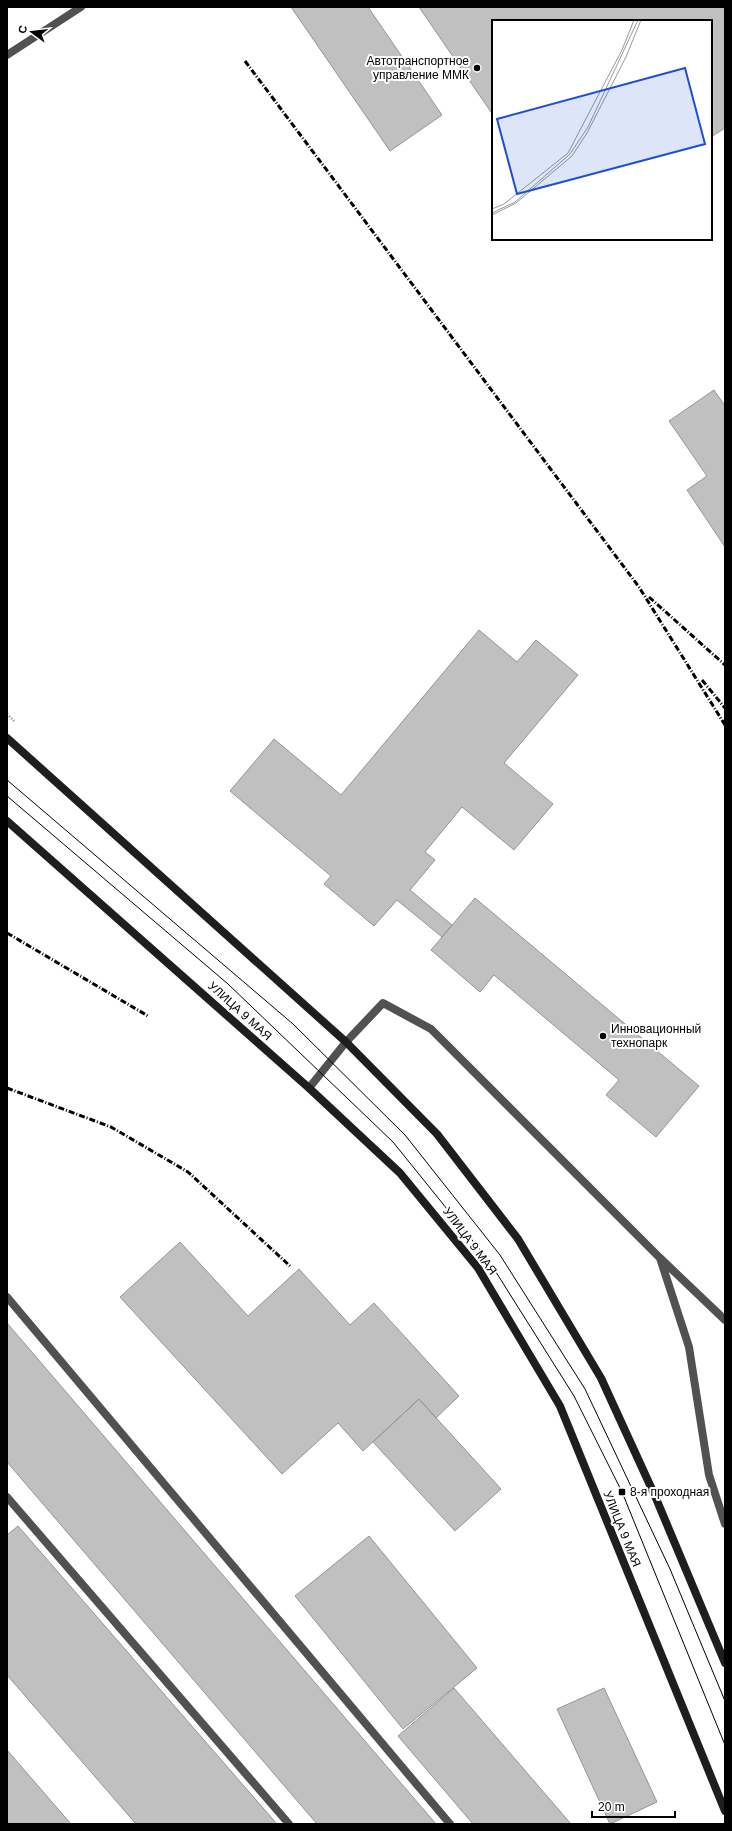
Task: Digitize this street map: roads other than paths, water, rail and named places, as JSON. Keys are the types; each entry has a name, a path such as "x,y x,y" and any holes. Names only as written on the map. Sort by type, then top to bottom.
{"main road":[{"path":"7,738 346,1042 437,1134 518,1239 601,1378 655,1496 725,1663"},
{"name":"УЛИЦА 9 МАЯ","path":"7,821 308,1088 400,1173 478,1268 560,1406 725,1811"}],"street":[{"path":"7,55 81,7"},
{"path":"308,1088 346,1042 383,1003 431,1029 660,1258 725,1320"},
{"path":"660,1258 689,1347 709,1475 725,1524"},
{"path":"7,1297 450,1824"},
{"path":"7,1497 288,1824"}],"tram line":[{"path":"7,780 293,1024 405,1135 500,1255 585,1389 670,1569 725,1701"},
{"path":"7,796 228,984 393,1142 489,1261 574,1396 622,1492 725,1745"}],"railway":[{"path":"245,61 639,587 725,725"},
{"path":"649,597 725,665"},
{"path":"702,680 725,708"},
{"path":"7,933 148,1016"},
{"path":"7,1088 111,1127 188,1172 290,1266"}],"place":[{"name":"Автотранспортное управление ММК","path":"477,68"},
{"name":"Инновационный технопарк","path":"603,1036"},
{"name":"8-я проходная","path":"622,1492"}]}
